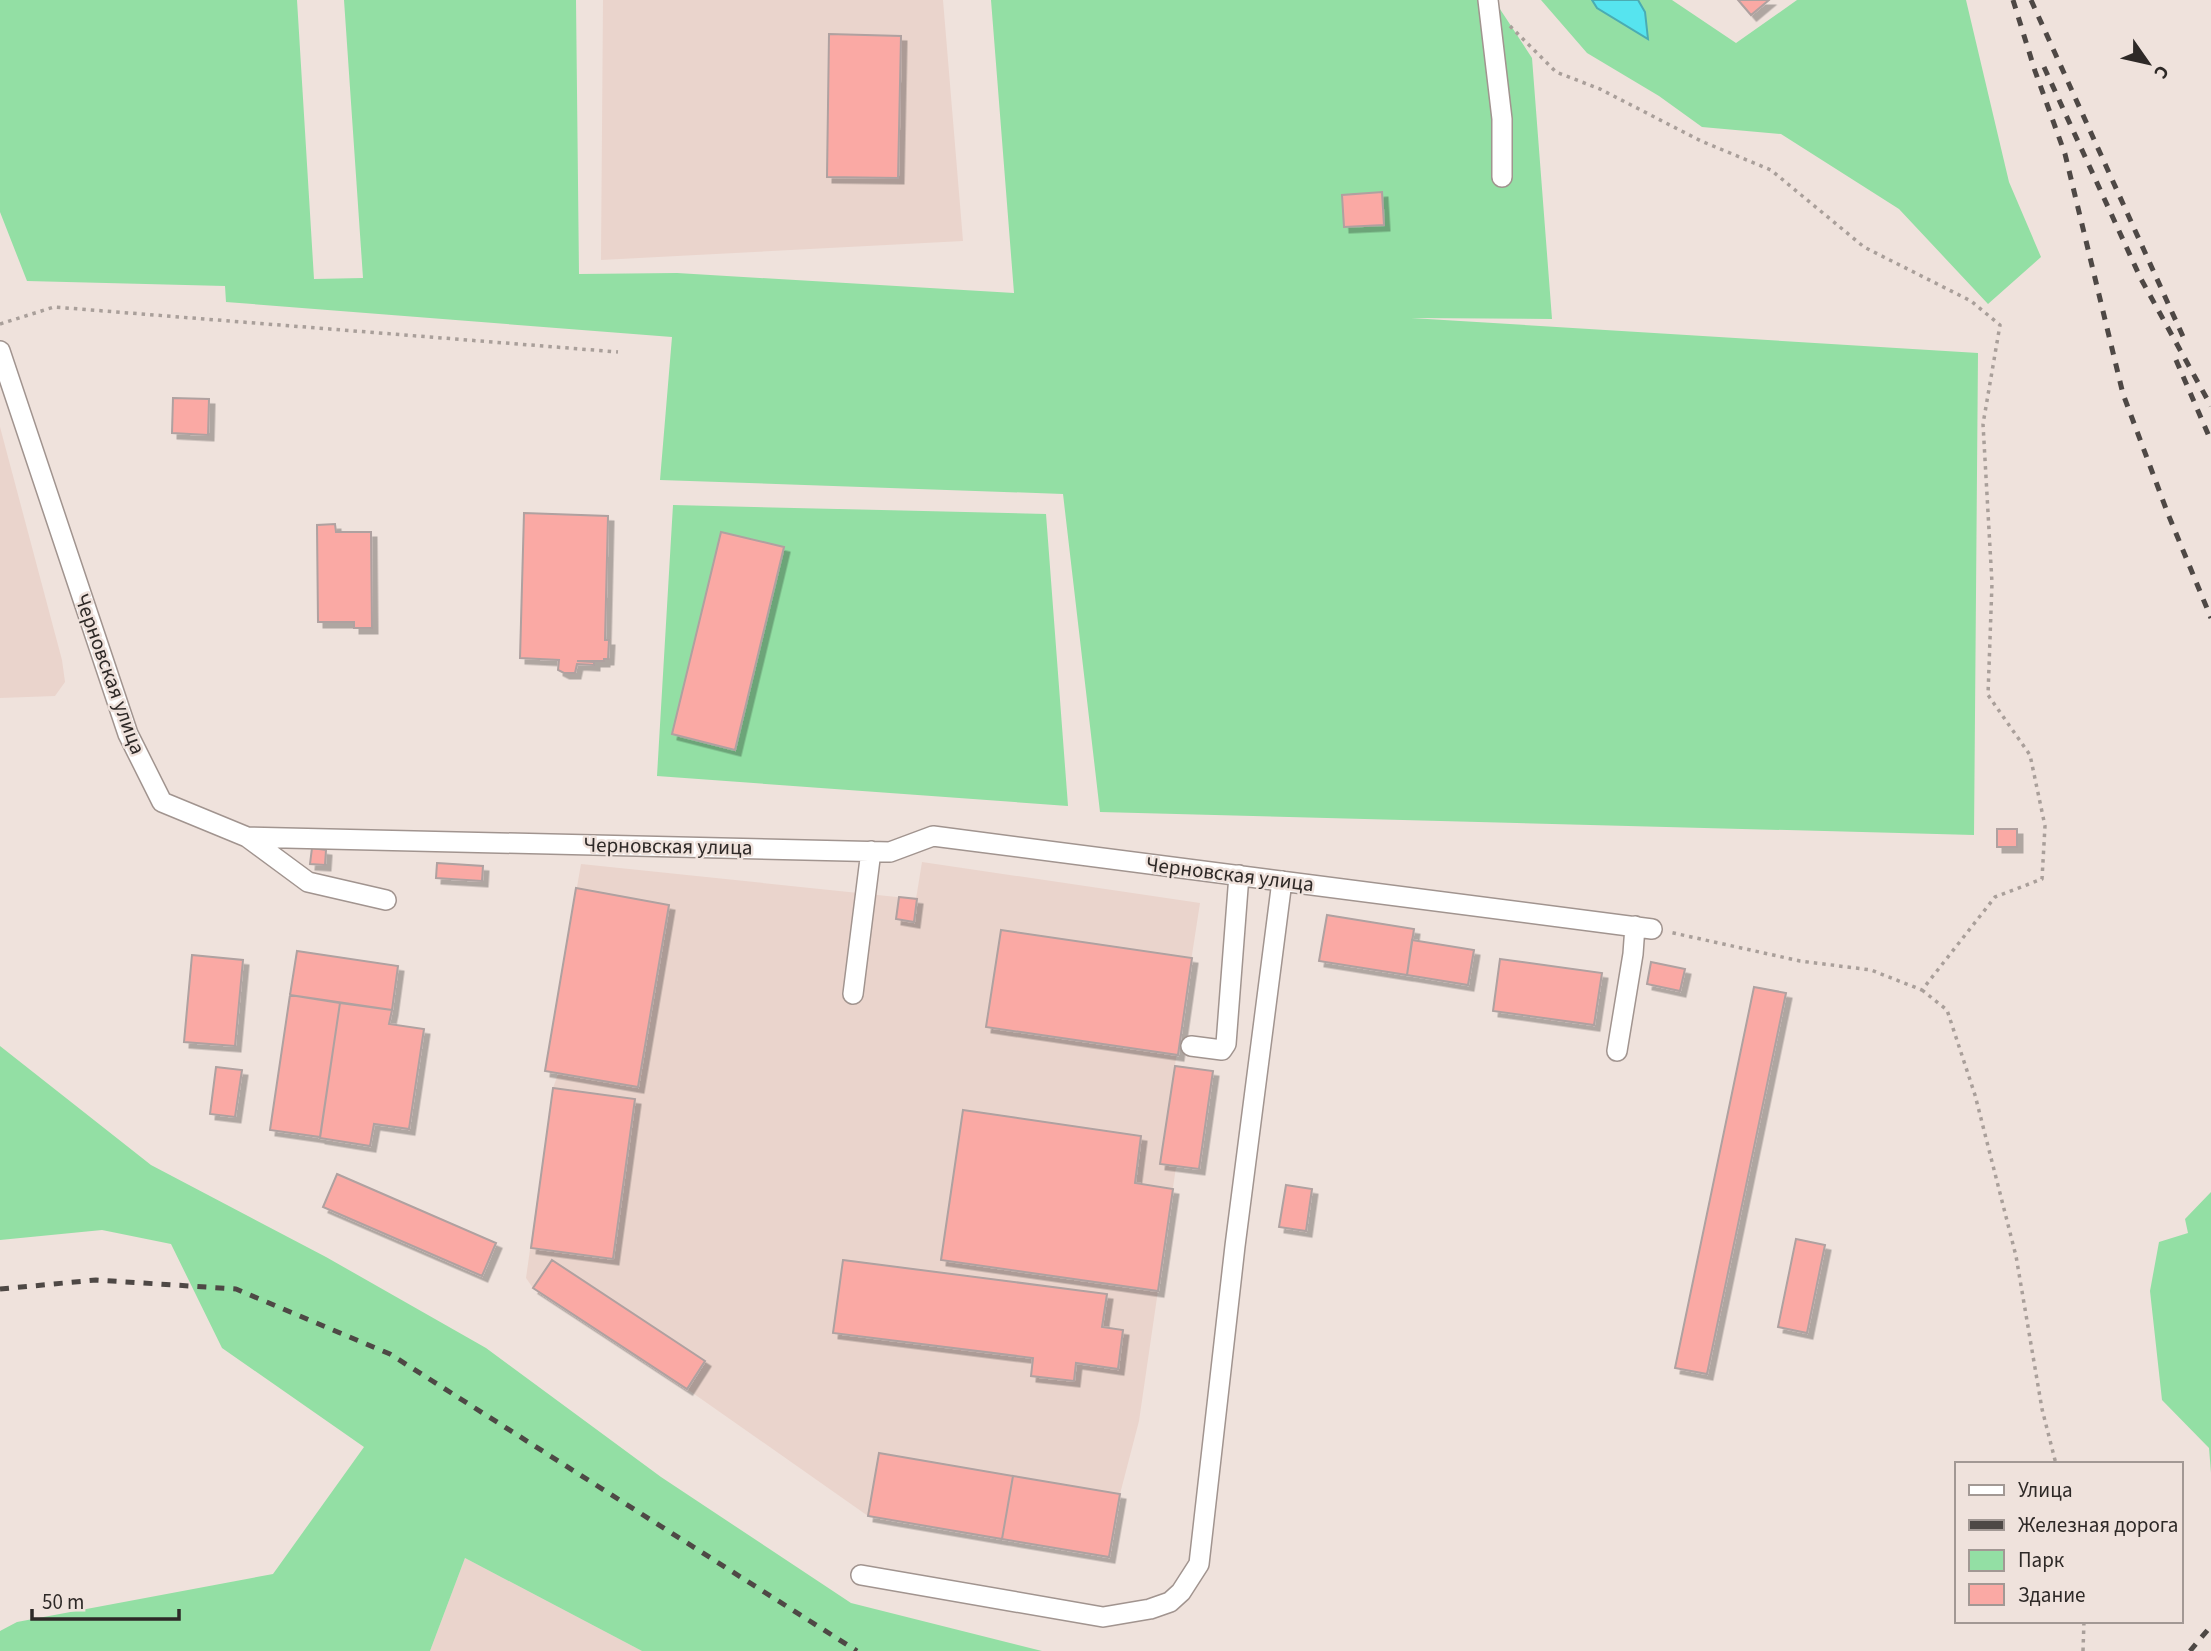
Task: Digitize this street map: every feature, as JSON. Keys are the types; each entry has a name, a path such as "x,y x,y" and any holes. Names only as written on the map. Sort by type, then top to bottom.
{"street":[{"path":"1488,0 1502,119 1502,177"},
{"name":"Черновская улица","path":"0,351 128,734 162,802 247,837 890,852 933,836 1643,927"},
{"path":"247,837 308,882 386,900"},
{"path":"853,994 871,851"},
{"path":"1191,1046 1222,1050 1226,1044 1239,875"},
{"path":"862,1575 1103,1617 1150,1609 1170,1601 1181,1592 1199,1564 1235,1246 1282,881"},
{"path":"1617,1051 1633,954 1643,927"}],"path":[{"path":"1506,22 1556,72 1600,89 1701,141 1771,170 1864,247 1971,301 2000,325 1983,424 1992,583 1988,695 2030,755 2045,826 2042,879 1995,897 1922,990"},
{"path":"0,324 54,307 618,352"},
{"path":"1643,927 1800,961 1871,970 1922,990 1947,1010 1975,1095 2016,1256 2042,1409 2055,1462"},
{"path":"2083,1651 2084,1623"}],"shaded area":[{"path":"603,0 943,0 963,241 601,260"},
{"path":"0,427 62,660 65,682 55,696 0,698"},
{"path":"922,862 1200,903 1175,1065 1213,1071 1199,1169 1176,1167 1139,1421 1120,1494 1109,1557 868,1516 687,1389 533,1288 526,1278 553,1088 558,1074 545,1071 581,864 916,899"},
{"path":"465,1558 642,1651 430,1651"}],"green space":[{"path":"0,0 297,0 314,279 363,278 344,0 576,0 579,274 677,273 1014,293 991,0 1494,0 1532,58 1552,319 1411,318 1978,353 1974,835 1100,812 1063,494 660,480 672,337 226,302 225,286 27,281 0,212"},
{"path":"1541,0 1672,0 1736,43 1797,0 1966,0 2009,182 2041,257 1988,304 1899,209 1781,134 1702,127 1659,96 1587,53"},
{"path":"673,505 1046,514 1068,806 657,776"},
{"path":"0,1046 151,1165 326,1257 486,1348 661,1477 851,1603 1042,1651 642,1651 465,1558 430,1651 0,1651 0,1631 17,1622 273,1574 364,1447 222,1348 171,1244 102,1230 0,1240"},
{"path":"2211,1192 2211,1473 2209,1448 2162,1400 2150,1291 2159,1242 2188,1233 2185,1219"}],"water":[{"path":"1592,0 1638,0 1645,12 1648,39 1597,8"}],"building":[{"path":"1738,0 1769,0 1751,15"},
{"path":"829,34 901,36 898,178 827,177"},
{"path":"1382,192 1384,225 1344,227 1342,195"},
{"path":"173,398 209,399 208,435 172,433"},
{"path":"524,513 608,516 605,640 609,640 608,659 577,661 594,662 594,665 577,664 575,673 564,673 558,670 559,660 520,658"},
{"path":"335,524 336,532 371,532 372,628 354,628 354,622 318,622 317,525"},
{"path":"721,532 784,547 735,750 672,734"},
{"path":"1997,829 2017,829 2017,847 1997,847"},
{"path":"312,848 326,850 325,865 310,864"},
{"path":"437,863 483,866 482,881 436,878"},
{"path":"576,888 669,905 638,1087 545,1071"},
{"path":"899,897 917,899 914,922 896,919"},
{"path":"1327,915 1414,929 1407,975 1319,961"},
{"path":"1001,930 1192,958 1178,1055 986,1027"},
{"path":"1412,940 1474,950 1468,985 1407,975"},
{"path":"297,951 398,966 392,1010 290,995"},
{"path":"192,955 243,960 235,1046 184,1042"},
{"path":"1500,959 1602,973 1594,1025 1493,1011"},
{"path":"1651,962 1685,969 1680,991 1647,984"},
{"path":"1754,987 1786,993 1707,1374 1675,1368"},
{"path":"290,995 340,1003 320,1137 270,1130"},
{"path":"340,1003 392,1010 389,1024 424,1029 409,1129 374,1124 370,1146 320,1138"},
{"path":"1175,1066 1213,1071 1199,1169 1160,1164"},
{"path":"216,1067 242,1070 235,1117 210,1114"},
{"path":"553,1088 635,1099 613,1259 531,1248"},
{"path":"963,1110 1141,1136 1135,1183 1173,1189 1158,1291 941,1260"},
{"path":"337,1174 496,1243 482,1276 323,1207"},
{"path":"1286,1185 1312,1189 1306,1231 1279,1227"},
{"path":"1796,1239 1825,1245 1807,1333 1778,1327"},
{"path":"552,1260 705,1361 687,1389 533,1288"},
{"path":"843,1260 1107,1294 1102,1327 1123,1330 1118,1369 1076,1363 1074,1381 1031,1376 1033,1358 833,1333"},
{"path":"879,1453 1013,1476 1002,1539 868,1516"},
{"path":"1013,1476 1120,1494 1109,1557 1002,1539"}],"railway":[{"path":"2013,0 2065,154 2123,394 2211,618"},
{"path":"2031,0 2185,341"},
{"path":"2044,67 2141,279 2211,406"},
{"path":"2176,360 2211,441"},
{"path":"0,1289 96,1280 236,1289 390,1354 857,1651"},
{"path":"2190,1651 2211,1626"}]}
